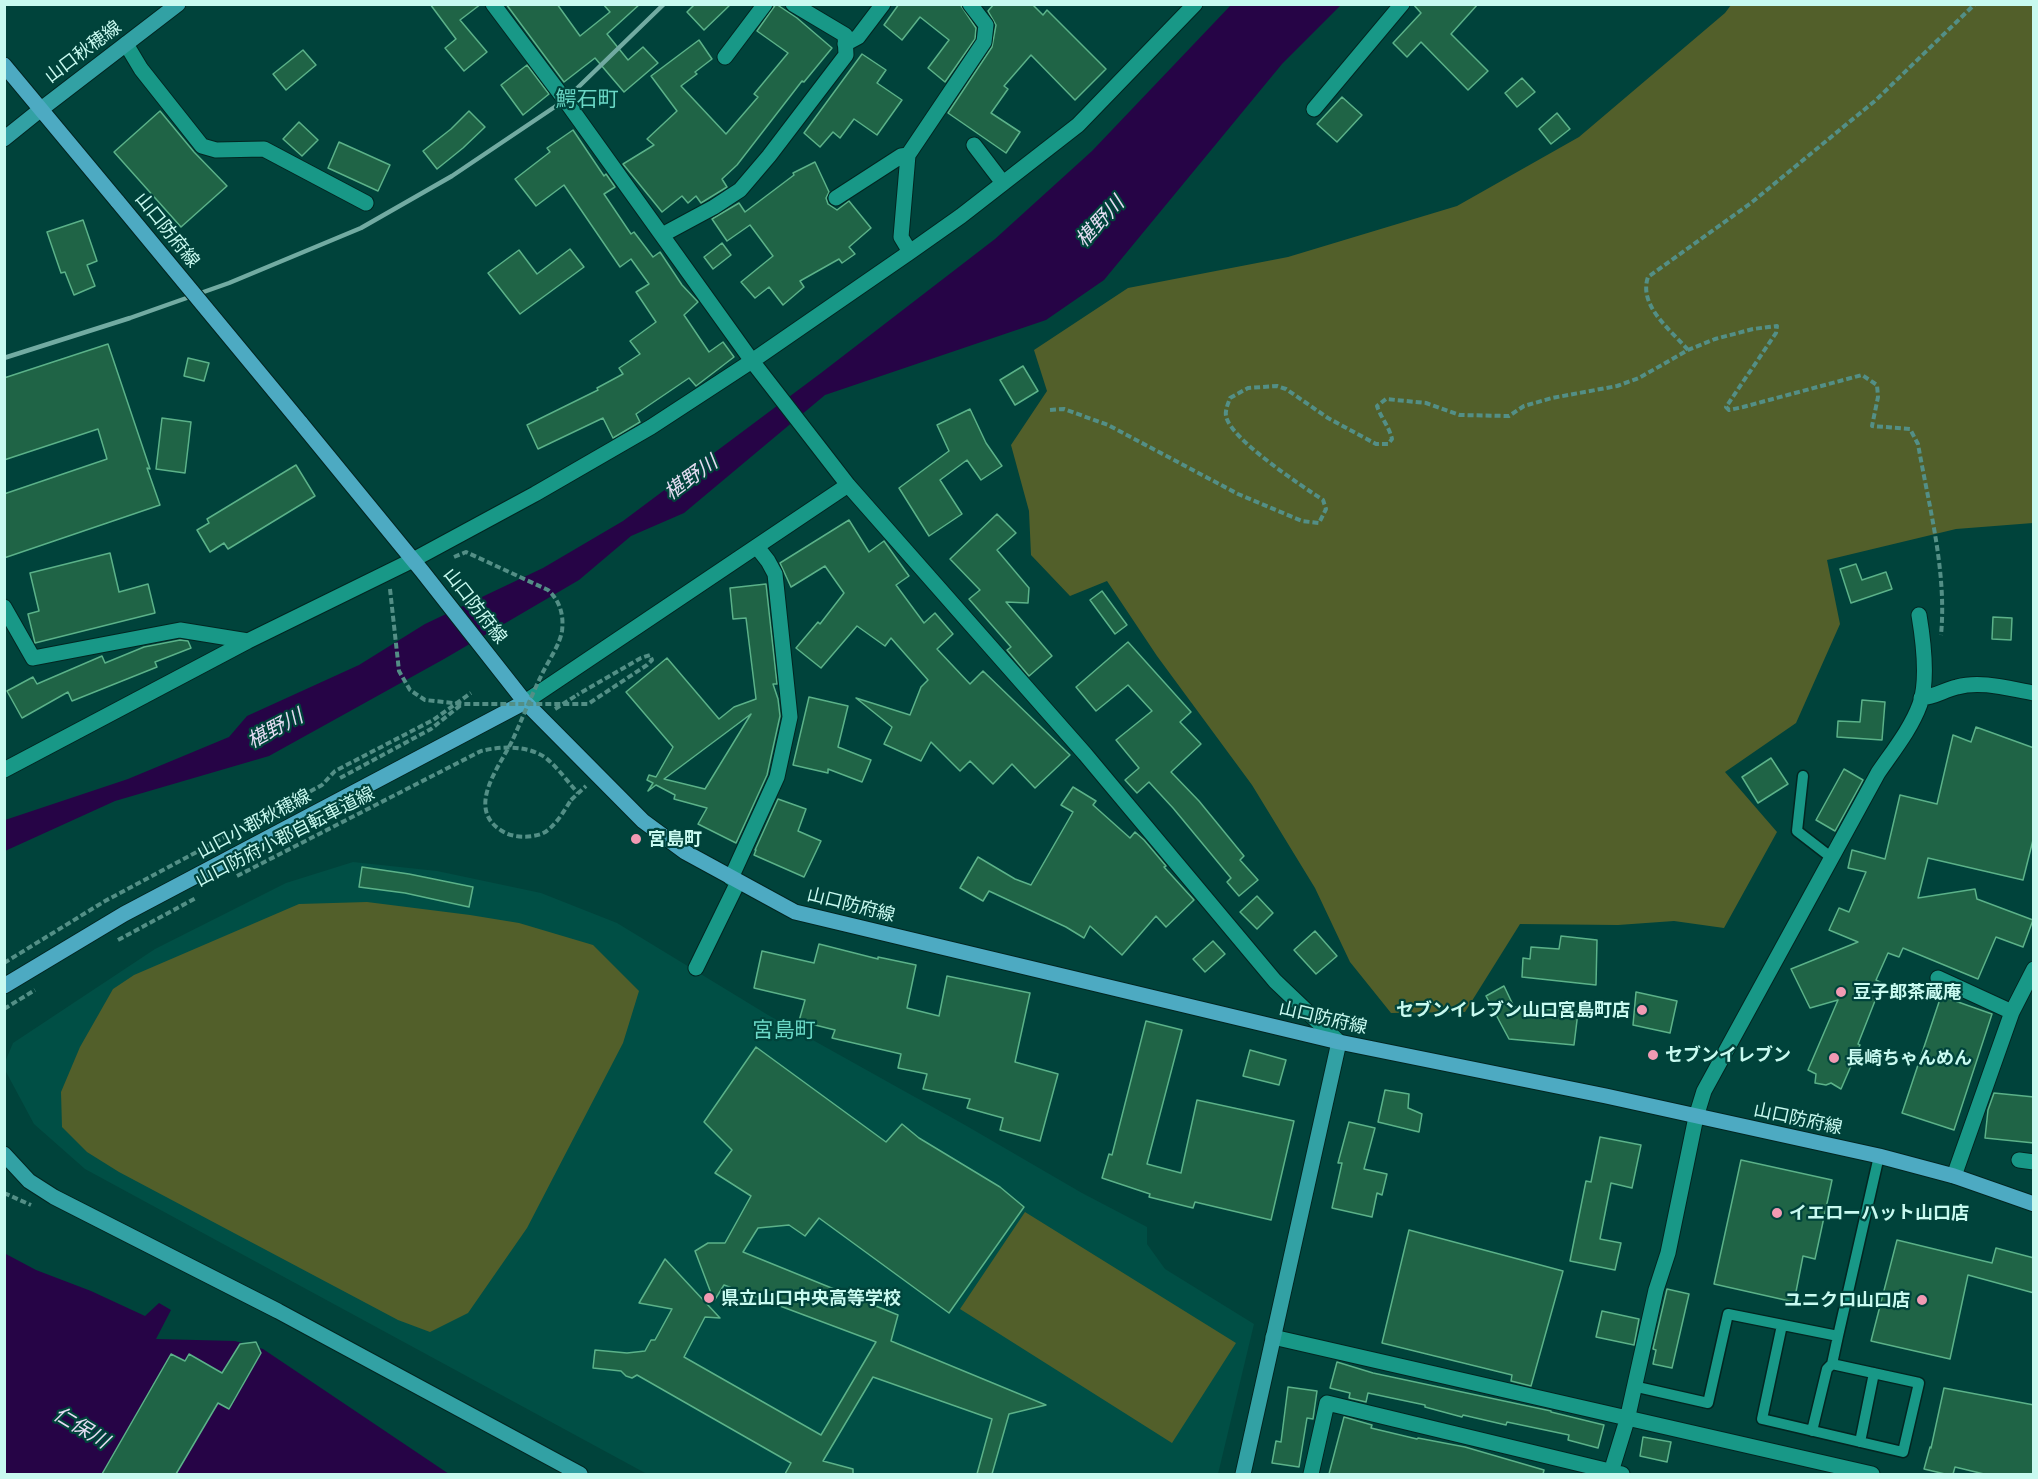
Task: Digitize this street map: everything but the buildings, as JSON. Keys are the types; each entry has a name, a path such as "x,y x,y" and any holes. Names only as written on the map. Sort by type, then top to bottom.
{"main road":[{"name":"山口防府線","path":"4,65 418,565 541,719 643,821 685,852 734,880 795,912 1339,1042 1606,1096 1879,1156 1954,1176 2034,1204"},
{"name":"山口小郡秋穂線","path":"4,986 124,914 527,702"}],"street":[{"name":"山口秋穂線","path":"4,140 178,4"},
{"path":"493,4 565,100 755,366 846,481 1085,754 1275,981 1339,1042 1243,1474"},
{"path":"725,57 765,4"},
{"path":"662,235 740,190 769,156 846,55 845,35 794,4"},
{"path":"845,44 858,38 883,4"},
{"path":"910,252 901,237 908,155 984,42 986,26 970,4"},
{"path":"4,770 248,641 418,565 755,366 1078,125 1195,4"},
{"path":"1314,109 1402,4"},
{"path":"126,44 141,69 202,146 216,150 264,149 366,203"},
{"path":"974,145 1003,183"},
{"path":"836,198 901,156 908,155"},
{"path":"527,702 757,547 846,481"},
{"path":"696,968 777,777 790,717 775,574 757,547"},
{"path":"4,607 33,658 180,630 248,641"},
{"path":"1311,1474 1327,1403 1617,1473 1633,1386 1656,1290 1668,1253 1696,1117 1704,1091 1878,773 1901,739 1921,698 1925,647 1919,615"},
{"path":"1921,698 1932,698 1958,687 1975,685 2034,693"},
{"path":"1954,1176 2012,1012 2034,969"},
{"path":"1938,978 2012,1012"},
{"path":"4,1154 29,1181 54,1197 278,1311 580,1474"},
{"path":"1273,1337 1627,1420 1872,1474"}],"lane":[{"path":"1803,776 1797,831 1832,858"},
{"path":"1812,1431 1827,1369 1832,1364 1879,1156"},
{"path":"1633,1386 1708,1403 1728,1314 1838,1336"},
{"path":"1782,1325 1762,1419 1903,1452 1919,1383 1832,1364"},
{"path":"1860,1442 1874,1373"}],"path":[{"path":"1688,350 1649,306 1644,287 1648,278 1751,203 1876,100 1975,4"},
{"path":"1050,410 1064,409 1108,425 1238,494 1302,521 1319,522 1326,509 1323,500 1272,466 1228,424 1225,413 1230,398 1248,388 1277,386 1286,389 1329,418 1376,444 1388,444 1392,439 1389,427 1381,418 1377,406 1386,399 1426,403 1460,415 1509,416 1524,406 1552,398 1617,386 1639,378 1688,350 1715,339 1753,329 1777,327 1776,333 1726,407 1729,410 1862,375 1876,385 1878,397 1872,426 1910,429 1918,444 1940,570 1943,607 1940,638"},
{"path":"454,557 465,552 548,590 556,597 562,613 562,633 527,702 512,741 488,784 485,803 489,818 494,825 511,836 531,837 545,832 571,800"},
{"path":"390,589 399,671 410,690 425,700 462,704 504,705 527,702 588,704 647,665 652,660 650,655 577,695 541,719"},
{"path":"4,963 105,901 322,785 335,771 433,720 471,693"},
{"path":"337,780 431,729 462,704"},
{"name":"山口防府小郡自転車道線","path":"234,878 481,751 500,747 528,750 545,758 578,793"},
{"name":"山口防府小郡自転車道線","path":"111,944 203,894"},
{"path":"4,1009 43,985"}],"shaded area":[{"path":"1731,5 2033,5 2033,523 1956,529 1827,560 1840,624 1796,723 1725,772 1777,832 1724,928 1674,921 1618,925 1520,924 1465,1012 1391,1013 1350,962 1315,888 1252,785 1157,656 1107,581 1070,596 1031,555 1029,511 1011,445 1047,391 1034,350 1128,288 1288,257 1457,206 1579,137 1725,13"},
{"path":"353,862 437,871 541,893 617,923 768,1015 1082,1193 1147,1227 1147,1244 1165,1269 1254,1324 1218,1474 647,1474 85,1169 34,1124 5,1070 5,1062 13,1043 155,949 286,883"},
{"path":"367,902 519,923 593,945 639,991 623,1043 527,1228 468,1313 430,1332 398,1320 119,1172 87,1152 62,1127 61,1092 80,1047 113,989 134,975 299,904"},
{"path":"1025,1212 1236,1343 1172,1443 960,1309"}],"water":[{"name":"椹野川","path":"1231,5 1341,5 1282,64 1104,280 1046,320 825,395 684,513 631,536 579,580 444,659 269,756 115,801 5,851 5,820 128,779 229,737 247,716 359,665 425,624 543,568 623,521 995,239 1092,151"},
{"name":"仁保川","path":"4,1253 36,1270 91,1291 145,1316 159,1303 171,1310 156,1339 235,1341 263,1349 449,1474 5,1474"}],"railway":[{"path":"4,358 130,318 229,283 361,228 452,176 565,100 664,4"}],"place":[{"name":"宮島町","path":"636,839"},
{"name":"豆子郎茶蔵庵","path":"1841,992"},
{"name":"セブンイレブン山口宮島町店","path":"1642,1010"},
{"name":"セブンイレブン","path":"1653,1055"},
{"name":"長崎ちゃんめん","path":"1834,1058"},
{"name":"イエローハット山口店","path":"1777,1213"},
{"name":"県立山口中央高等学校","path":"709,1298"},
{"name":"ユニクロ山口店","path":"1922,1300"}],"district":[{"name":"鰐石町","path":"587,100"},
{"name":"宮島町","path":"784,1031"}]}
